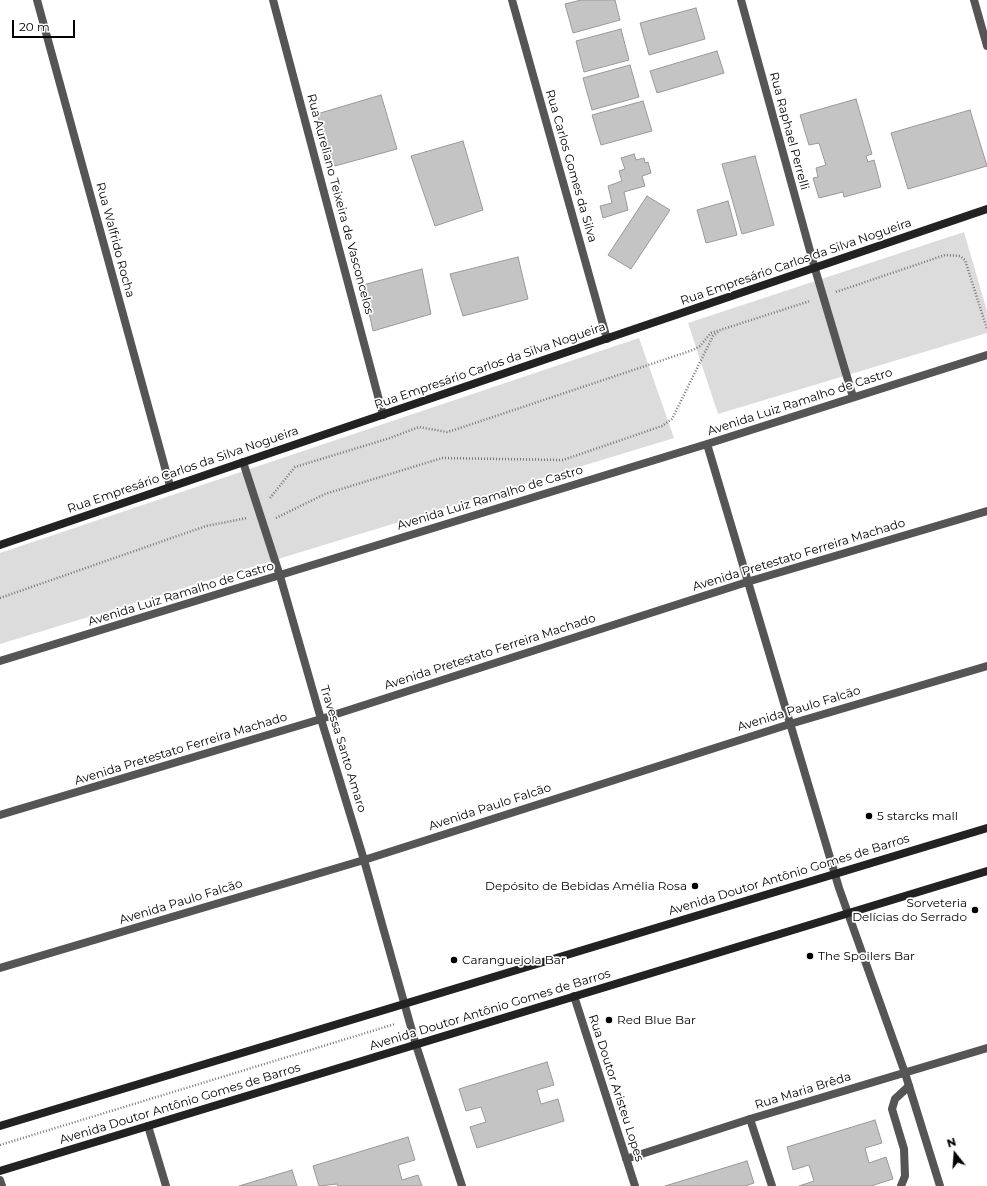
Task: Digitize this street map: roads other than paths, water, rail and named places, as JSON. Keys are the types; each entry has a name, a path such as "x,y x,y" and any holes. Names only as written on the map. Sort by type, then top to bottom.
{"main road":[{"name":"Rua Empresário Carlos da Silva Nogueira","path":"0,545 170,486 815,269 987,209"},
{"name":"Avenida Doutor Antônio Gomes de Barros","path":"0,1126 987,828"},
{"name":"Avenida Doutor Antônio Gomes de Barros","path":"0,1171 987,871"}],"street":[{"name":"Rua Walfrido Rocha","path":"37,0 170,486"},
{"name":"Rua Aureliano Teixeira de Vasconcelos","path":"273,0 383,415"},
{"name":"Rua Carlos Gomes da Silva","path":"512,0 607,339"},
{"name":"Rua Raphael Perrelli","path":"741,0 815,269 853,398"},
{"path":"974,0 987,46"},
{"name":"Avenida Luiz Ramalho de Castro","path":"0,661 707,444 987,355"},
{"path":"707,444 847,914 905,1072 940,1186"},
{"name":"Travessa Santo Amaro","path":"243,462 280,576 321,719 364,860 416,1045 462,1186"},
{"name":"Avenida Pretestato Ferreira Machado","path":"0,815 321,719 747,582 987,511"},
{"name":"Avenida Paulo Falcão","path":"0,968 364,860 790,724 987,666"},
{"name":"Rua Doutor Aristeu Lopes","path":"574,996 635,1186"},
{"name":"Rua Maria Brêda","path":"626,1159 750,1119 987,1048"},
{"path":"901,1186 905,1176 904,1149 892,1109 895,1099 909,1086"},
{"path":"750,1119 772,1186"},
{"path":"148,1126 166,1186"},
{"path":"0,1180 2,1186"}],"place":[{"name":"5 starcks mall","path":"869,816"},
{"name":"Depósito de Bebidas Amélia Rosa","path":"695,886"},
{"name":"Sorveteria Delícias do Serrado","path":"975,910"},
{"name":"The Spoilers Bar","path":"810,956"},
{"name":"Caranguejola Bar","path":"454,960"},
{"name":"Red Blue Bar","path":"609,1020"}]}
